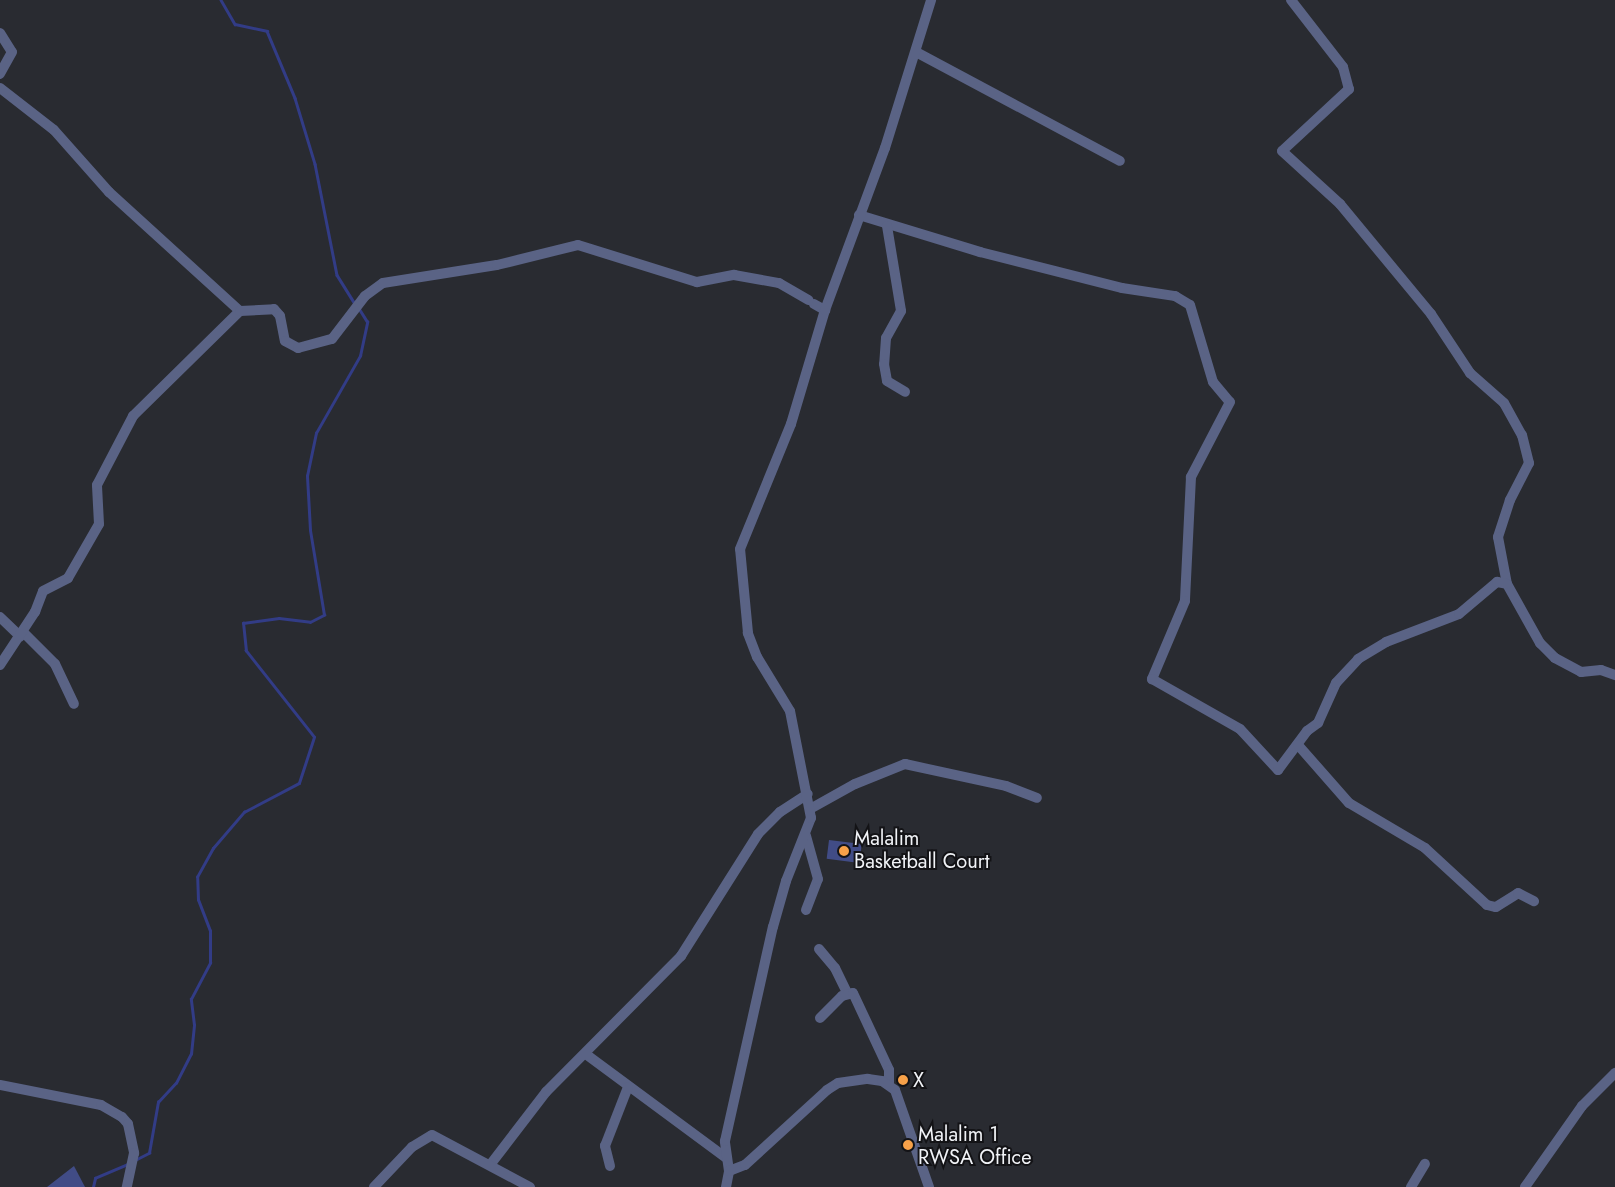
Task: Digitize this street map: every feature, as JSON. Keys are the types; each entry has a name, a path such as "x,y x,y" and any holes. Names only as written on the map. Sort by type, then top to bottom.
{"street":[{"path":"726,1187 729,1171 725,1158 725,1141 779,902 806,836 810,809 790,710 757,658 748,633 740,549 783,448 824,310 916,52 931,0"},
{"path":"1291,0 1343,67 1349,89 1282,151 1340,204 1431,314 1470,373 1504,403 1522,435 1529,463 1510,500 1498,537 1506,584 1540,643 1555,658 1581,672 1601,670 1615,675"},
{"path":"0,33 12,52 0,74"},
{"path":"916,52 1120,161"},
{"path":"0,88 54,130 109,192 240,311"},
{"path":"859,215 887,226 1122,288 1175,296 1190,305 1213,382 1230,402 1191,477 1185,601 1152,679 1240,729 1278,770 1321,719 1336,683 1358,659 1399,636 1460,614 1497,582 1506,584"},
{"path":"887,226 901,311 886,338 884,364 887,381 905,392"},
{"path":"0,666 22,634 43,591 68,578 100,524 97,485 138,410 240,311 274,309 280,316 285,341 298,348 332,338 353,316 365,296 383,283 497,265 578,244 697,282 734,276 772,281 824,310"},
{"path":"0,617 55,664 74,704"},
{"path":"1298,745 1349,803 1425,848 1487,905 1496,907 1518,893 1534,901"},
{"path":"810,809 855,784 904,764 1006,786 1037,798"},
{"path":"490,1166 546,1092 587,1055 681,956 758,834 780,812 808,794"},
{"path":"806,836 818,879 806,910"},
{"path":"819,949 835,968 847,992 857,997 889,1070 889,1084 914,1137 929,1187"},
{"path":"820,1018 847,992"},
{"path":"587,1055 725,1158"},
{"path":"1525,1187 1582,1106 1615,1073"},
{"path":"729,1171 745,1165 818,1097 838,1083 868,1079 889,1084"},
{"path":"0,1085 101,1104 128,1124 134,1153 127,1187"},
{"path":"610,1166 605,1146 628,1087"},
{"path":"374,1187 396,1162 428,1135 442,1138 530,1187"},
{"path":"1411,1187 1426,1164"}],"shaded area":[{"name":"Malalim Basketball Court","path":"829,840 862,844 859,863 827,859"},
{"path":"74,1166 85,1187 47,1187"}],"waterway":[{"path":"221,0 235,24 267,31 295,98 315,164 337,275 356,305"},
{"path":"135,1160 149,1153 158,1102 176,1083 191,1054 194,1025 191,999 210,963 210,931 198,900 197,877 213,848 244,812 299,783 314,737 246,651 243,623 279,618 310,622 324,615 310,530 307,476 316,433 360,356 367,322 359,309"},
{"path":"93,1187 95,1178 128,1164"}],"place":[{"name":"Malalim Basketball Court","path":"844,851"},
{"name":"X","path":"903,1080"},
{"name":"Malalim 1 RWSA Office","path":"908,1145"}]}
